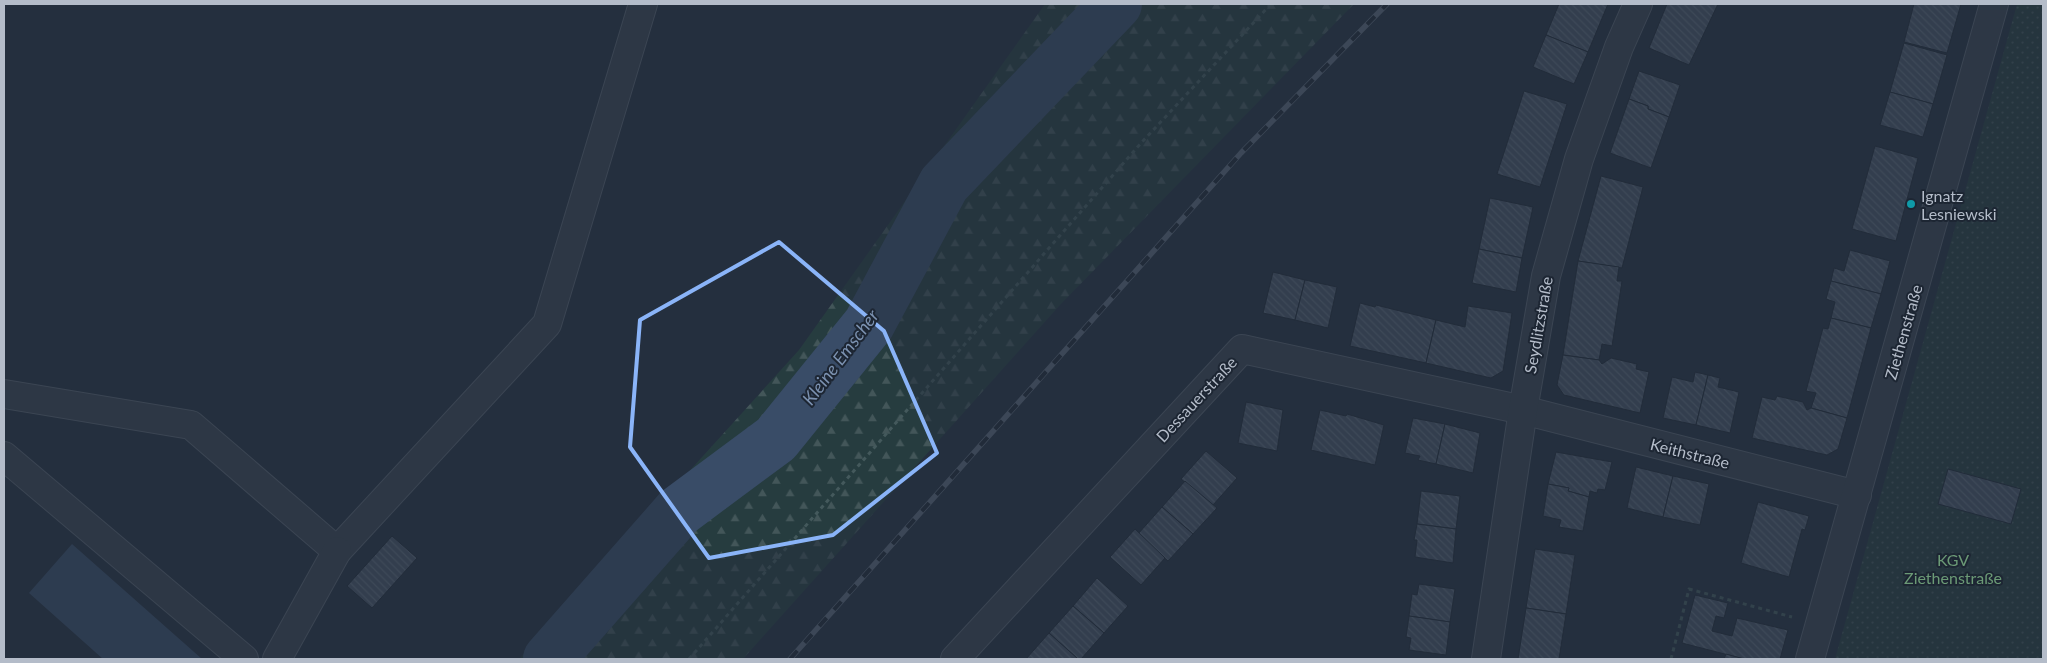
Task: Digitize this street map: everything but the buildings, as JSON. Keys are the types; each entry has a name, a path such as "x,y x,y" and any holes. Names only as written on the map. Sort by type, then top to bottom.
{"street":[{"path":"277,659 337,551 547,324 644,4"},
{"name":"Seydlitzstraße","path":"1486,659 1523,410 1546,276 1579,159 1619,47 1638,4"},
{"name":"Ziethenstraße","path":"1810,659 1994,4"},
{"name":"Dessauerstraße","path":"955,659 1242,349 1523,410"},
{"path":"4,394 191,424 337,551"},
{"name":"Keithstraße","path":"1523,410 1857,495"},
{"path":"4,456 244,659"}],"path":[{"path":"689,659 1142,142 1271,4"},
{"path":"1671,659 1689,589 1820,624"}],"highlighted area":[{"path":"779,242 884,331 937,453 833,535 709,558 630,447 640,320"}],"green space":[{"path":"1045,4 1354,4 1061,304 743,659 519,659 799,350"},
{"name":"KGV Ziethenstraße","path":"2017,4 2043,4 2043,659 1835,659"}],"water":[{"path":"72,544 202,659 103,659 29,593"}],"waterway":[{"name":"Kleine Emscher","path":"549,659 679,511 776,439 869,324 944,184 1116,4"}],"railway":[{"path":"790,659 1241,153 1387,4"}],"place":[{"name":"Ignatz Lesniewski","path":"1911,204"}]}
